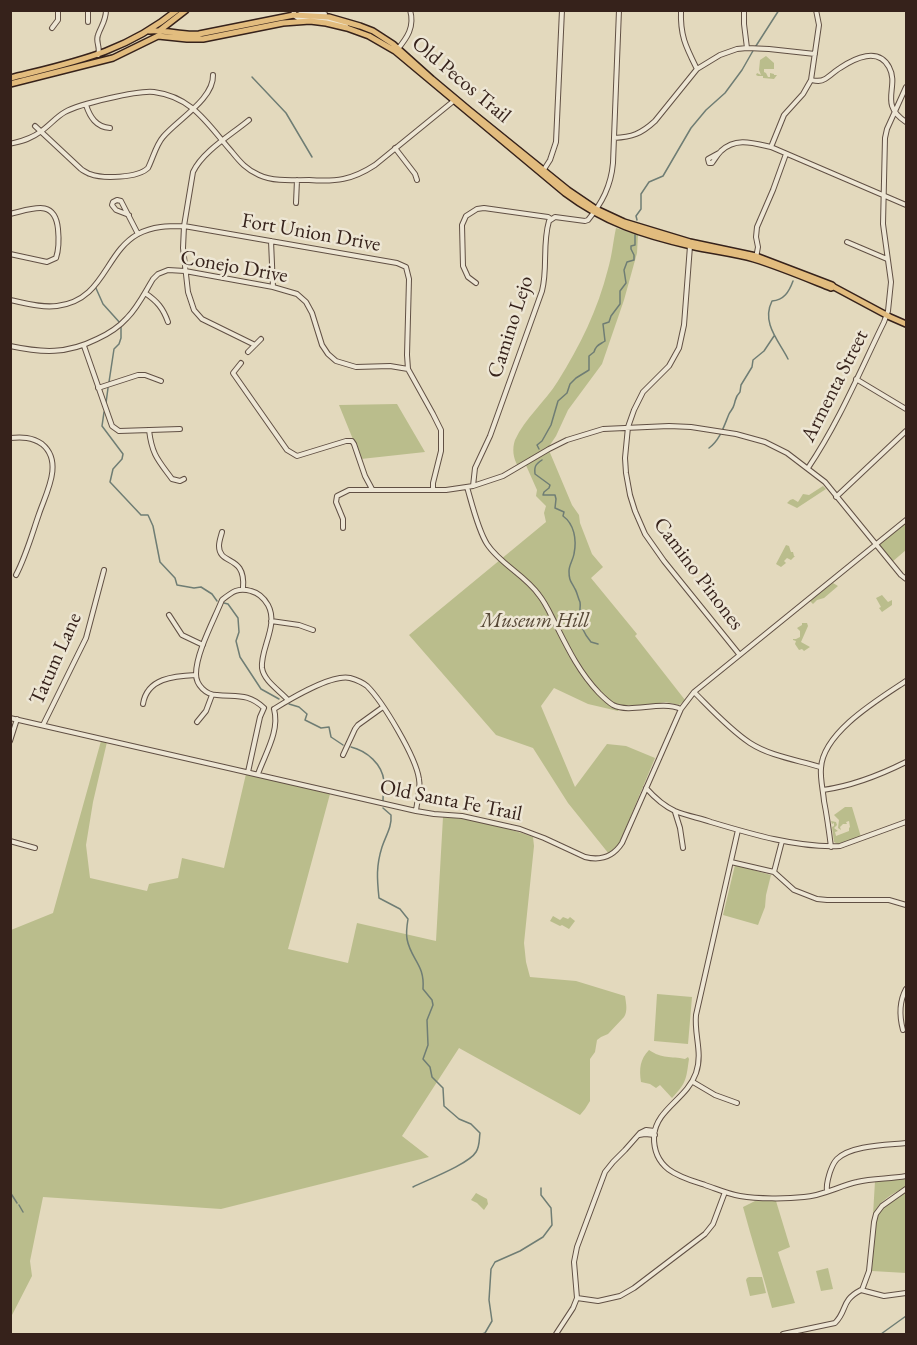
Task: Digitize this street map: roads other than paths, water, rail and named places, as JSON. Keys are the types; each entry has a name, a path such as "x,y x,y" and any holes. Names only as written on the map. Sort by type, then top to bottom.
{"main road":[{"path":"149,31 186,10"},
{"name":"Old Pecos Trail","path":"10,78 106,52 149,31 206,34 295,12 345,20 384,37 396,50 572,198 622,226 756,258 827,283 906,324"},
{"path":"93,63 133,46 160,30 178,14"},
{"path":"178,14 173,24 174,29 175,32 184,34"},
{"name":"Old Pecos Trail","path":"10,84 113,58 158,36 203,39 267,25 296,22 326,23 360,31 396,50"},
{"path":"78,67 103,57 106,52"}],"street":[{"path":"52,28 58,22 58,10"},
{"path":"88,10 88,22"},
{"path":"106,10 99,41 106,52"},
{"path":"396,50 411,29 410,10"},
{"path":"543,172 554,153 557,136 562,10"},
{"path":"476,283 468,277 463,266 462,225 466,216 477,209 484,208 551,219 587,221 605,195 611,180 619,10"},
{"path":"681,10 685,46 697,69"},
{"path":"744,10 747,48"},
{"path":"771,147 784,115 803,94 811,80 819,25 816,10"},
{"path":"295,12 298,18 333,21 360,31"},
{"path":"97,55 99,50 97,37 102,29"},
{"path":"614,138 632,136 647,128 697,69 720,55 747,48 815,54"},
{"path":"811,80 825,79 840,67 861,56 876,56 886,63 891,72 891,102 898,117 906,122"},
{"path":"35,126 89,174 105,177 136,175 148,168 162,138 204,98 214,82 213,75"},
{"name":"Armenta Street","path":"808,468 827,438 886,315 891,282 883,224 885,135 906,87"},
{"path":"13,143 30,139 65,112 136,93 150,92 178,98 194,108 245,167 261,176 273,179 342,180 363,173 455,100"},
{"path":"86,105 94,122 104,128 110,128"},
{"path":"249,120 206,154 193,172 184,226 185,272 194,310 202,318 255,345"},
{"path":"719,153 732,144 743,141 771,147 906,205"},
{"path":"395,148 417,180"},
{"path":"756,258 758,226 786,154"},
{"path":"296,203 297,180"},
{"path":"129,215 112,206 113,202 121,201 129,215 138,234"},
{"path":"10,214 42,207 49,209 54,213 59,234 56,258 47,262 10,254"},
{"name":"Camino Lejo","path":"473,486 475,468 490,436 542,291 546,235 551,219"},
{"name":"Fort Union Drive","path":"10,300 41,306 58,306 74,301 95,286 121,247 138,234 158,226 184,226 398,262 406,267 409,279 408,369 441,430 441,452 433,490"},
{"path":"271,241 273,287"},
{"path":"847,242 887,259"},
{"name":"Camino Pinones","path":"690,244 680,348 669,366 643,392 634,410 628,427 626,458 628,486 645,534 739,654"},
{"name":"Conejo Drive","path":"10,346 59,352 84,346 115,329 126,320 153,279 168,270 273,287 297,294 306,302 312,313 321,345 336,362 356,367 390,366 408,369"},
{"path":"145,293 154,298 163,308 168,322"},
{"path":"248,352 261,339"},
{"path":"84,346 112,426 119,431 180,429"},
{"path":"241,363 233,373 287,450 297,456 352,441 372,489"},
{"path":"98,388 138,375 161,381"},
{"path":"856,379 906,409"},
{"path":"343,528 343,519 336,502 337,496 349,490 446,490 473,486 503,476 567,440 603,429 691,427 735,434 765,442 787,453 825,482 906,579"},
{"path":"149,430 151,447 156,458 172,479 180,481 184,479"},
{"path":"836,496 906,431"},
{"path":"10,438 27,438 36,441 46,449 53,464 50,481 16,575"},
{"path":"467,487 485,541 491,550 525,580 541,598 571,656 592,685 615,706 666,705 681,709"},
{"name":"Old Santa Fe Trail","path":"10,718 416,811 462,816 520,829 581,856 591,859 608,857 616,852 622,843 681,709 694,692 906,520"},
{"path":"222,532 219,543 220,551 225,558 241,569 243,588"},
{"name":"Tatum Lane","path":"43,725 86,638 104,570"},
{"path":"288,700 265,677 262,666 271,621 271,610 265,599 243,588 230,594 222,600 198,660 195,675 202,689 212,695 251,698 264,708 274,709 328,681 349,678 361,682 368,687 383,707 402,737 419,780 416,811"},
{"path":"169,615 182,635 203,645"},
{"path":"271,621 299,625 313,630"},
{"path":"143,704 147,692 155,683 168,678 195,675"},
{"path":"831,847 820,767 826,751 848,723 869,705 906,681"},
{"path":"694,692 728,726 750,743 774,754 820,767"},
{"path":"197,722 206,711 212,695"},
{"path":"343,755 358,725 383,707"},
{"path":"248,772 264,708"},
{"path":"258,774 271,742 274,709"},
{"path":"10,741 17,719"},
{"path":"822,790 864,779 906,762"},
{"path":"646,788 663,804 675,811 782,841 831,847 846,845 906,822"},
{"path":"675,811 683,848"},
{"path":"738,830 696,1014 698,1066 693,1082 685,1093 662,1115 655,1133 655,1146 659,1158 664,1166 681,1177 744,1197 798,1198 857,1182 906,1176"},
{"path":"10,841 35,848"},
{"path":"774,873 782,841"},
{"path":"731,862 774,873 794,890 817,899 889,900 906,905"},
{"path":"903,1030 900,1008 906,989"},
{"path":"693,1082 715,1095 737,1103"},
{"path":"556,1335 577,1298 574,1262 577,1247 605,1172 643,1131 655,1133"},
{"path":"827,1191 826,1183 831,1168 839,1157 848,1152 867,1148 906,1143"},
{"path":"783,1335 835,1323 847,1300 862,1290 869,1271 876,1214 882,1206 906,1190"},
{"path":"577,1298 608,1300 634,1288 705,1234 712,1224 725,1192"},
{"path":"862,1290 884,1296 906,1293"}],"waterway":[{"path":"637,220 636,216 641,209 641,194 649,182 663,176 691,128 725,93 779,10"},
{"path":"252,77 286,113 312,157"},
{"path":"539,449 537,445 542,441 551,425 558,401 567,393 570,384 589,370 589,356 597,346 605,341 603,324 609,322 620,304 620,291 626,283 624,270 627,262 634,260 631,246 635,245 635,235"},
{"path":"788,359 772,332 769,309 772,301 786,295 793,281"},
{"path":"95,286 103,304 121,324 121,338 114,349 109,382"},
{"path":"709,448 721,433 741,385 752,367 753,360 764,351 774,336"},
{"path":"106,403 108,388"},
{"path":"104,412 102,426 123,454 122,459 113,469 110,482 141,515 148,515 153,526 160,562 175,578 177,585 201,587 212,594 217,601"},
{"path":"542,460 536,466 535,474 550,485 543,495 555,495 555,508 564,512 563,516 572,528 575,548 569,577 580,602 580,619 583,630 591,642 598,644"},
{"path":"224,603 228,604 238,618 239,632 236,641 240,657 261,689 279,699"},
{"path":"289,704 299,707 307,714 305,720 321,728 329,727 331,737 343,745"},
{"path":"351,747 368,755 380,769 384,781 383,801"},
{"path":"383,808 391,815 391,819 379,860 377,879 379,898 400,909 408,919 409,946 422,974 423,989 432,1000 433,1005 427,1020 428,1045 423,1059 430,1067 432,1077 443,1088 444,1106 459,1119 471,1124 480,1133 478,1147 472,1157 457,1167 413,1187"},
{"path":"482,1334 492,1321 489,1300 491,1269 495,1262 543,1237 552,1225 551,1208 541,1195 541,1188"},
{"path":"10,1192 17,1203"},
{"path":"19,1205 23,1212"},
{"path":"881,1334 906,1316"}],"park label":[{"name":"Museum Hill","path":"535,621"}]}
